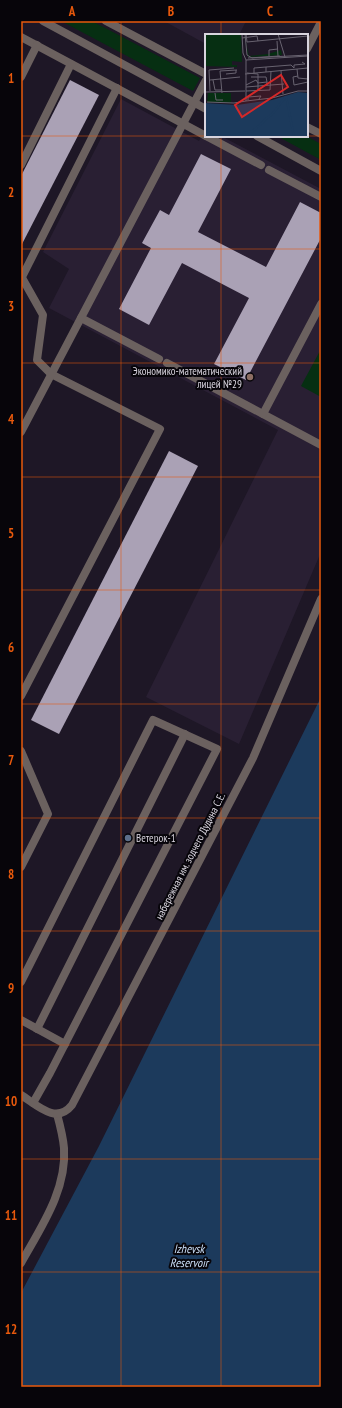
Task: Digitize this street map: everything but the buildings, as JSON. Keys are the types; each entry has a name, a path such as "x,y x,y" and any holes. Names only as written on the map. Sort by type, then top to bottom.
{"street":[{"path":"43,21 205,108"},
{"path":"106,21 205,73"},
{"path":"308,47 321,22"},
{"path":"21,37 205,135"},
{"path":"21,77 37,45"},
{"path":"21,165 71,64"},
{"path":"22,429 205,82"},
{"path":"21,696 160,429 51,374 37,360 43,315 22,276 117,88"},
{"path":"308,128 321,134"},
{"path":"208,137 261,165"},
{"path":"259,137 321,171"},
{"path":"269,170 321,197"},
{"path":"263,414 321,304"},
{"path":"79,321 158,359"},
{"path":"167,364 321,445"},
{"name":"набережная им. зодчего Дудина С.Е.","path":"60,1114 68,1111 78,1094 253,758 321,599"},
{"path":"21,982 153,720 218,749 33,1103"},
{"path":"38,1029 185,734"},
{"path":"21,751 48,814 21,867"},
{"path":"21,1020 65,1044"},
{"path":"21,1095 47,1111 60,1114 64,1147 64,1166 59,1190 44,1221 21,1262"}],"shaded area":[{"path":"164,21 246,21 240,34 205,34 205,43"},
{"name":"Экономико-математический лицей №29","path":"121,99 199,141 205,131 205,137 223,137 321,189 321,552 239,744 146,697 278,430 49,308 69,269 43,252"}],"green space":[{"path":"61,21 92,21 200,78 193,91"},
{"path":"279,137 308,137 321,144 321,160"},
{"path":"321,349 321,397 301,386"}],"water":[{"name":"Izhevsk Reservoir","path":"321,697 321,1387 21,1387 21,1293 99,1146"}],"place":[{"name":"Экономико-математический лицей №29","path":"250,377"},
{"name":"Ветерок-1","path":"128,838"}]}
